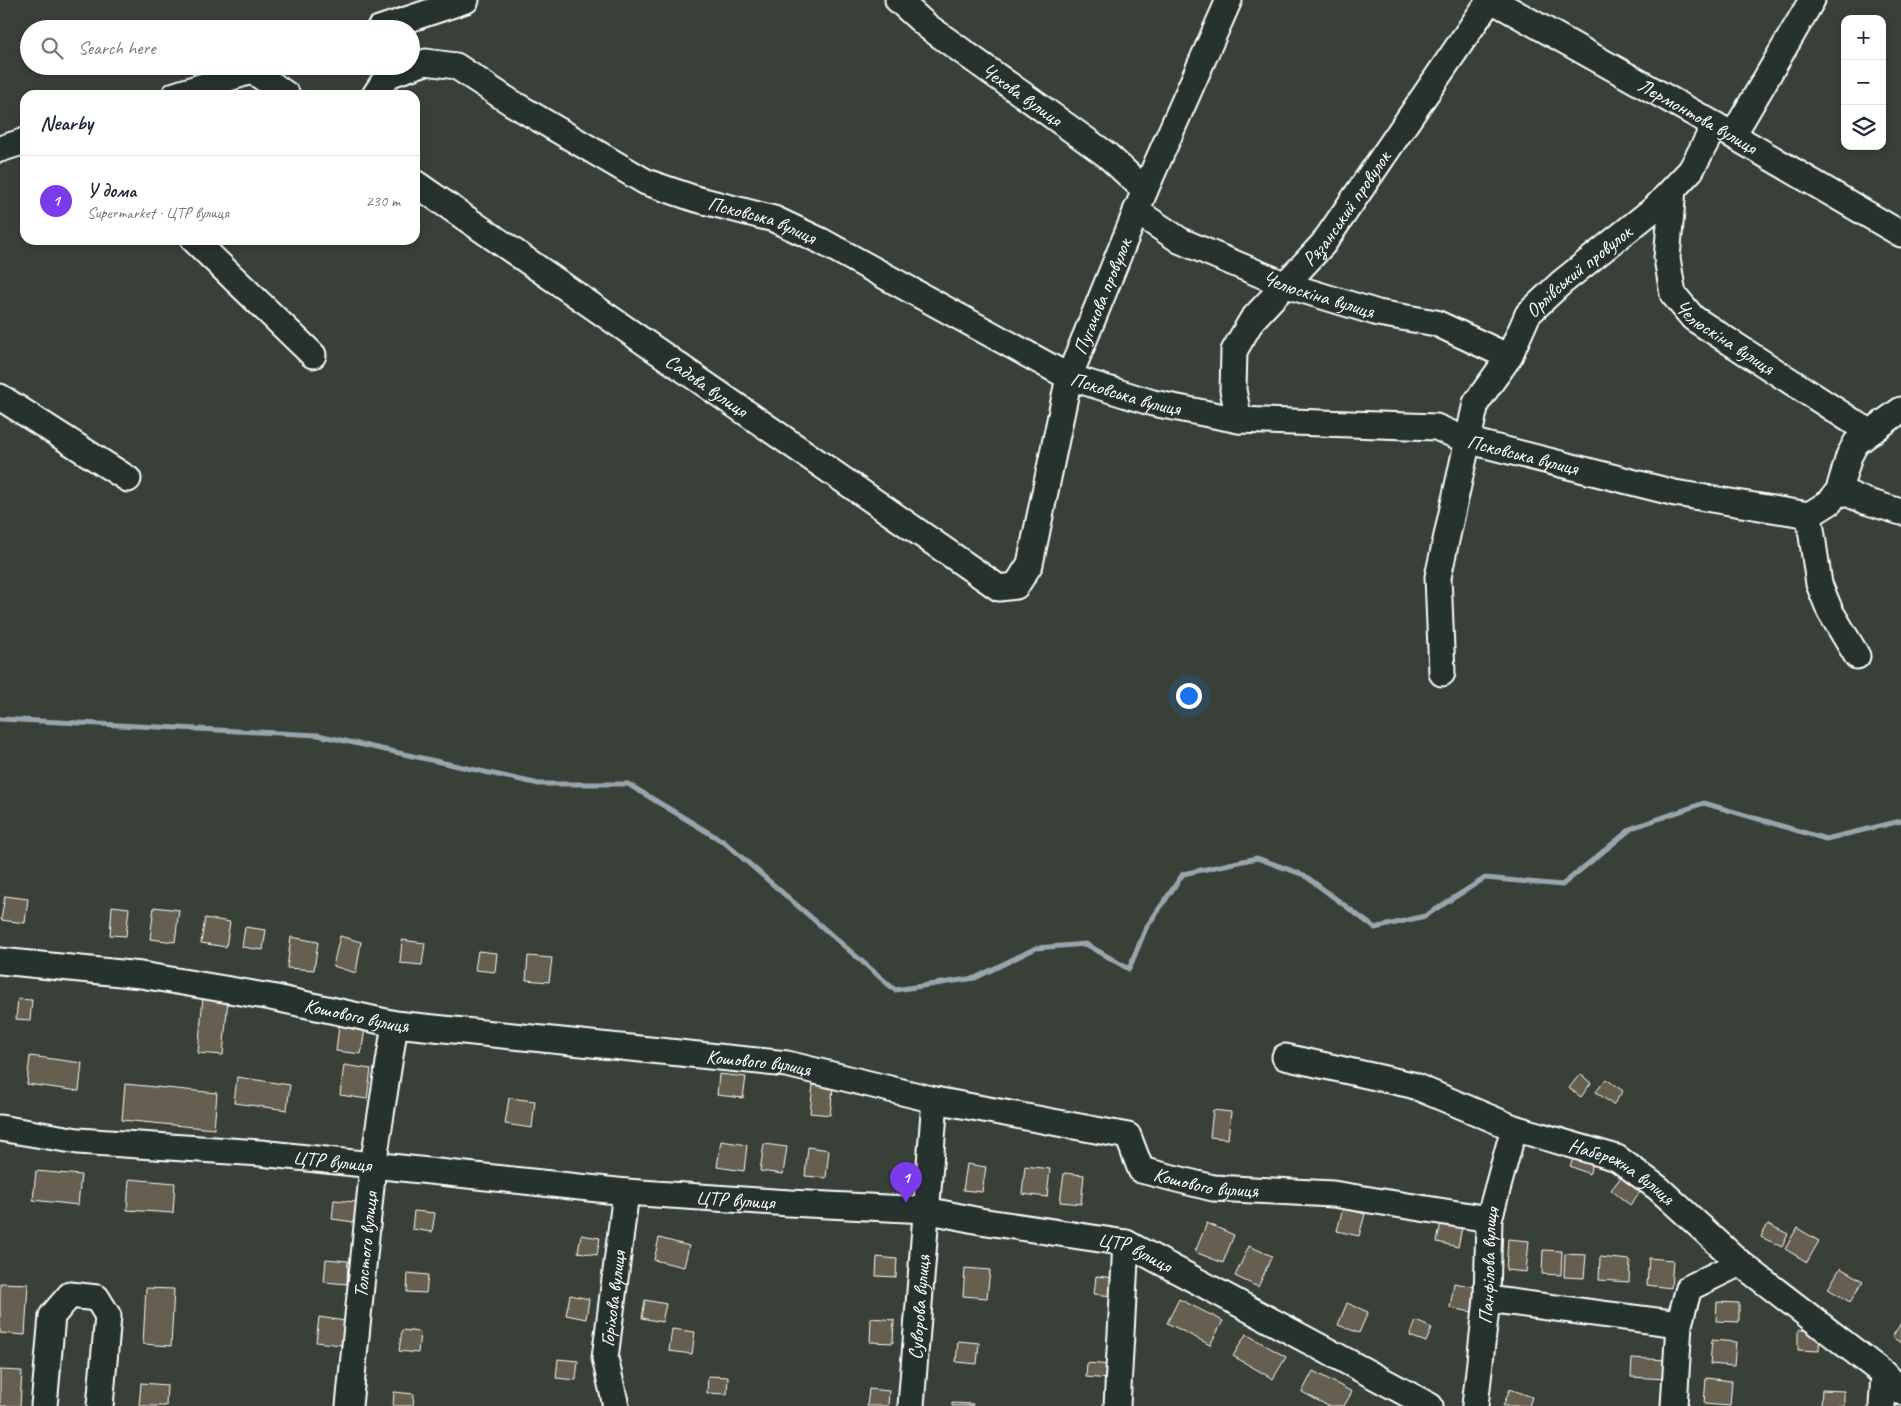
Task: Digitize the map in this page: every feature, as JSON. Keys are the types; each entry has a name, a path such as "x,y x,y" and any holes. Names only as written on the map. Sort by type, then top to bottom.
{"street":[{"path":"406,20 466,0"},
{"name":"Чехова вулиця","path":"898,0 927,26 1107,155 1140,201"},
{"name":"Пугачова провулок","path":"999,588 1016,586 1030,564 1069,376 1140,201 1229,0"},
{"name":"Лєрмонтова вулиця","path":"1491,0 1724,130 1901,234"},
{"name":"Рязанський провулок","path":"1239,420 1233,390 1234,351 1252,320 1286,286 1323,244 1491,0"},
{"name":"Орлівський провулок","path":"1442,673 1438,577 1466,440 1476,402 1509,357 1528,314 1561,283 1655,208 1691,170 1724,130 1812,0"},
{"name":"Псковська вулиця","path":"420,64 426,62 456,66 512,103 646,182 696,199 774,219 821,241 1069,376 1153,403 1239,420 1436,427 1466,440 1676,493 1809,515"},
{"path":"191,90 238,75"},
{"path":"267,75 283,90"},
{"name":"Псковська вулиця","path":"378,90 388,75"},
{"path":"0,149 20,143"},
{"name":"Садова вулиця","path":"420,186 999,588"},
{"name":"Челюскіна вулиця","path":"1673,189 1667,258 1673,294 1693,318 1870,432"},
{"name":"Челюскіна вулиця","path":"1140,201 1181,241 1286,286 1378,312 1436,323 1509,357"},
{"path":"199,245 313,355"},
{"path":"0,397 128,479"},
{"path":"1857,656 1830,611 1819,584 1809,515 1830,502 1839,490 1849,456 1856,443 1901,410"},
{"path":"1839,490 1865,502 1901,512"},
{"name":"Кошового вулиця","path":"0,961 141,975 271,997 395,1024 787,1064 935,1100 1128,1136 1141,1170 1213,1188 1333,1194 1489,1219"},
{"name":"Толстого вулиця","path":"349,1406 373,1166 395,1024"},
{"name":"Набережна вулиця","path":"1284,1057 1412,1085 1514,1128 1617,1158 1658,1188 1740,1263 1884,1374 1901,1392"},
{"name":"Суворова вулиця","path":"911,1406 935,1100"},
{"name":"ЦТР вулиця","path":"0,1128 78,1141 260,1153 626,1192 926,1210 980,1221 1126,1243 1430,1406"},
{"name":"Панфілова вулиця","path":"1475,1406 1486,1299 1489,1219 1514,1128"},
{"name":"Горіхова вулиця","path":"616,1406 606,1358 626,1192"},
{"path":"1117,1406 1126,1243"},
{"path":"1674,1406 1679,1324 1689,1288 1740,1263"},
{"path":"44,1406 52,1316 70,1296 97,1298 108,1316 100,1406"},
{"path":"1486,1299 1679,1324"},
{"path":"1882,1406 1884,1374"}],"building":[{"path":"5,896 28,899 25,923 1,920"},
{"path":"112,906 129,908 126,936 110,935"},
{"path":"154,907 179,910 175,942 150,939"},
{"path":"205,918 230,922 226,947 201,943"},
{"path":"245,927 266,930 263,950 242,947"},
{"path":"340,936 361,942 356,973 333,966"},
{"path":"291,937 318,942 314,970 287,968"},
{"path":"402,940 425,943 422,965 400,963"},
{"path":"478,951 497,953 495,972 475,970"},
{"path":"528,956 552,958 549,982 526,980"},
{"path":"203,997 228,999 223,1055 198,1053"},
{"path":"18,999 32,1000 30,1020 16,1019"},
{"path":"339,1026 365,1029 361,1054 336,1051"},
{"path":"30,1056 82,1063 79,1091 27,1084"},
{"path":"344,1065 371,1069 367,1099 340,1095"},
{"path":"719,1074 746,1077 743,1098 717,1095"},
{"path":"1580,1074 1591,1083 1581,1097 1569,1088"},
{"path":"237,1077 290,1085 287,1110 234,1103"},
{"path":"1606,1079 1623,1091 1613,1105 1596,1092"},
{"path":"125,1084 217,1093 214,1129 122,1120"},
{"path":"813,1085 833,1087 830,1115 810,1113"},
{"path":"509,1098 535,1101 532,1128 505,1124"},
{"path":"1213,1110 1231,1112 1228,1139 1210,1137"},
{"path":"721,1141 747,1145 744,1171 717,1167"},
{"path":"764,1144 787,1147 783,1174 760,1171"},
{"path":"808,1147 829,1150 826,1178 805,1176"},
{"path":"1578,1147 1597,1155 1589,1174 1570,1166"},
{"path":"901,1163 920,1165 917,1190 898,1188"},
{"path":"967,1164 986,1167 982,1192 963,1190"},
{"path":"1025,1166 1050,1169 1047,1197 1022,1194"},
{"path":"36,1171 81,1175 78,1205 33,1200"},
{"path":"1625,1172 1644,1187 1630,1205 1611,1190"},
{"path":"1064,1173 1084,1175 1081,1204 1060,1202"},
{"path":"129,1179 175,1183 173,1213 127,1210"},
{"path":"334,1200 356,1202 354,1222 332,1219"},
{"path":"1343,1208 1365,1214 1359,1236 1337,1231"},
{"path":"414,1211 435,1213 432,1232 412,1229"},
{"path":"1441,1222 1462,1227 1458,1247 1437,1242"},
{"path":"1207,1223 1234,1235 1223,1263 1195,1252"},
{"path":"1768,1224 1788,1234 1782,1247 1761,1237"},
{"path":"1797,1228 1819,1241 1807,1262 1785,1249"},
{"path":"581,1235 600,1238 597,1255 578,1252"},
{"path":"659,1238 689,1246 684,1267 654,1260"},
{"path":"1508,1239 1529,1241 1526,1272 1506,1270"},
{"path":"1249,1246 1272,1256 1258,1287 1235,1276"},
{"path":"1543,1250 1562,1251 1561,1275 1542,1274"},
{"path":"1565,1254 1586,1255 1584,1278 1564,1277"},
{"path":"877,1257 897,1259 896,1277 876,1276"},
{"path":"1600,1257 1630,1260 1629,1282 1599,1280"},
{"path":"1649,1258 1673,1260 1671,1288 1647,1285"},
{"path":"326,1259 348,1261 347,1284 324,1282"},
{"path":"965,1268 990,1270 987,1298 963,1296"},
{"path":"1840,1268 1863,1281 1850,1302 1828,1289"},
{"path":"408,1273 428,1275 426,1293 407,1292"},
{"path":"1096,1276 1115,1278 1113,1296 1094,1294"},
{"path":"0,1283 28,1284 25,1335 0,1333"},
{"path":"1454,1283 1476,1287 1472,1312 1450,1308"},
{"path":"146,1288 174,1289 171,1346 143,1344"},
{"path":"570,1295 589,1299 586,1319 566,1315"},
{"path":"1179,1299 1223,1321 1210,1345 1167,1323"},
{"path":"645,1300 666,1304 662,1322 642,1318"},
{"path":"1717,1302 1739,1303 1739,1322 1716,1321"},
{"path":"1347,1303 1368,1312 1359,1333 1338,1325"},
{"path":"319,1317 345,1321 341,1345 316,1342"},
{"path":"871,1318 894,1320 893,1343 870,1342"},
{"path":"1416,1321 1432,1328 1426,1342 1410,1336"},
{"path":"1901,1323 1901,1343 1892,1337"},
{"path":"672,1329 695,1332 692,1354 669,1351"},
{"path":"402,1330 420,1332 418,1353 399,1351"},
{"path":"1798,1330 1820,1331 1819,1351 1798,1350"},
{"path":"1246,1334 1286,1357 1273,1379 1233,1356"},
{"path":"1712,1340 1736,1342 1734,1366 1710,1364"},
{"path":"958,1341 979,1343 977,1364 956,1362"},
{"path":"1632,1358 1667,1360 1666,1379 1631,1377"},
{"path":"558,1359 578,1361 576,1380 556,1378"},
{"path":"1087,1363 1111,1365 1109,1379 1086,1377"},
{"path":"0,1370 22,1371 20,1406 0,1406"},
{"path":"1313,1371 1352,1392 1344,1406 1328,1406 1302,1392"},
{"path":"708,1376 728,1377 727,1394 707,1393"},
{"path":"1706,1378 1732,1381 1730,1406 1704,1404"},
{"path":"141,1383 167,1385 166,1406 139,1406"},
{"path":"869,1389 889,1391 888,1406 867,1406"},
{"path":"1510,1389 1532,1397 1529,1406 1503,1406"},
{"path":"1822,1390 1844,1391 1844,1406 1821,1406"},
{"path":"394,1392 414,1394 413,1406 393,1406"},
{"path":"952,1403 973,1404 972,1406 952,1406"}],"waterway":[{"path":"0,719 318,735 539,784 628,784 724,842 895,990 975,978 1036,948 1086,944 1129,969 1146,928 1183,874 1257,858 1304,875 1375,928 1425,916 1485,878 1562,885 1632,828 1704,803 1826,839 1901,821"}],"place":[{"name":"У дома","path":"906,1203"}]}
